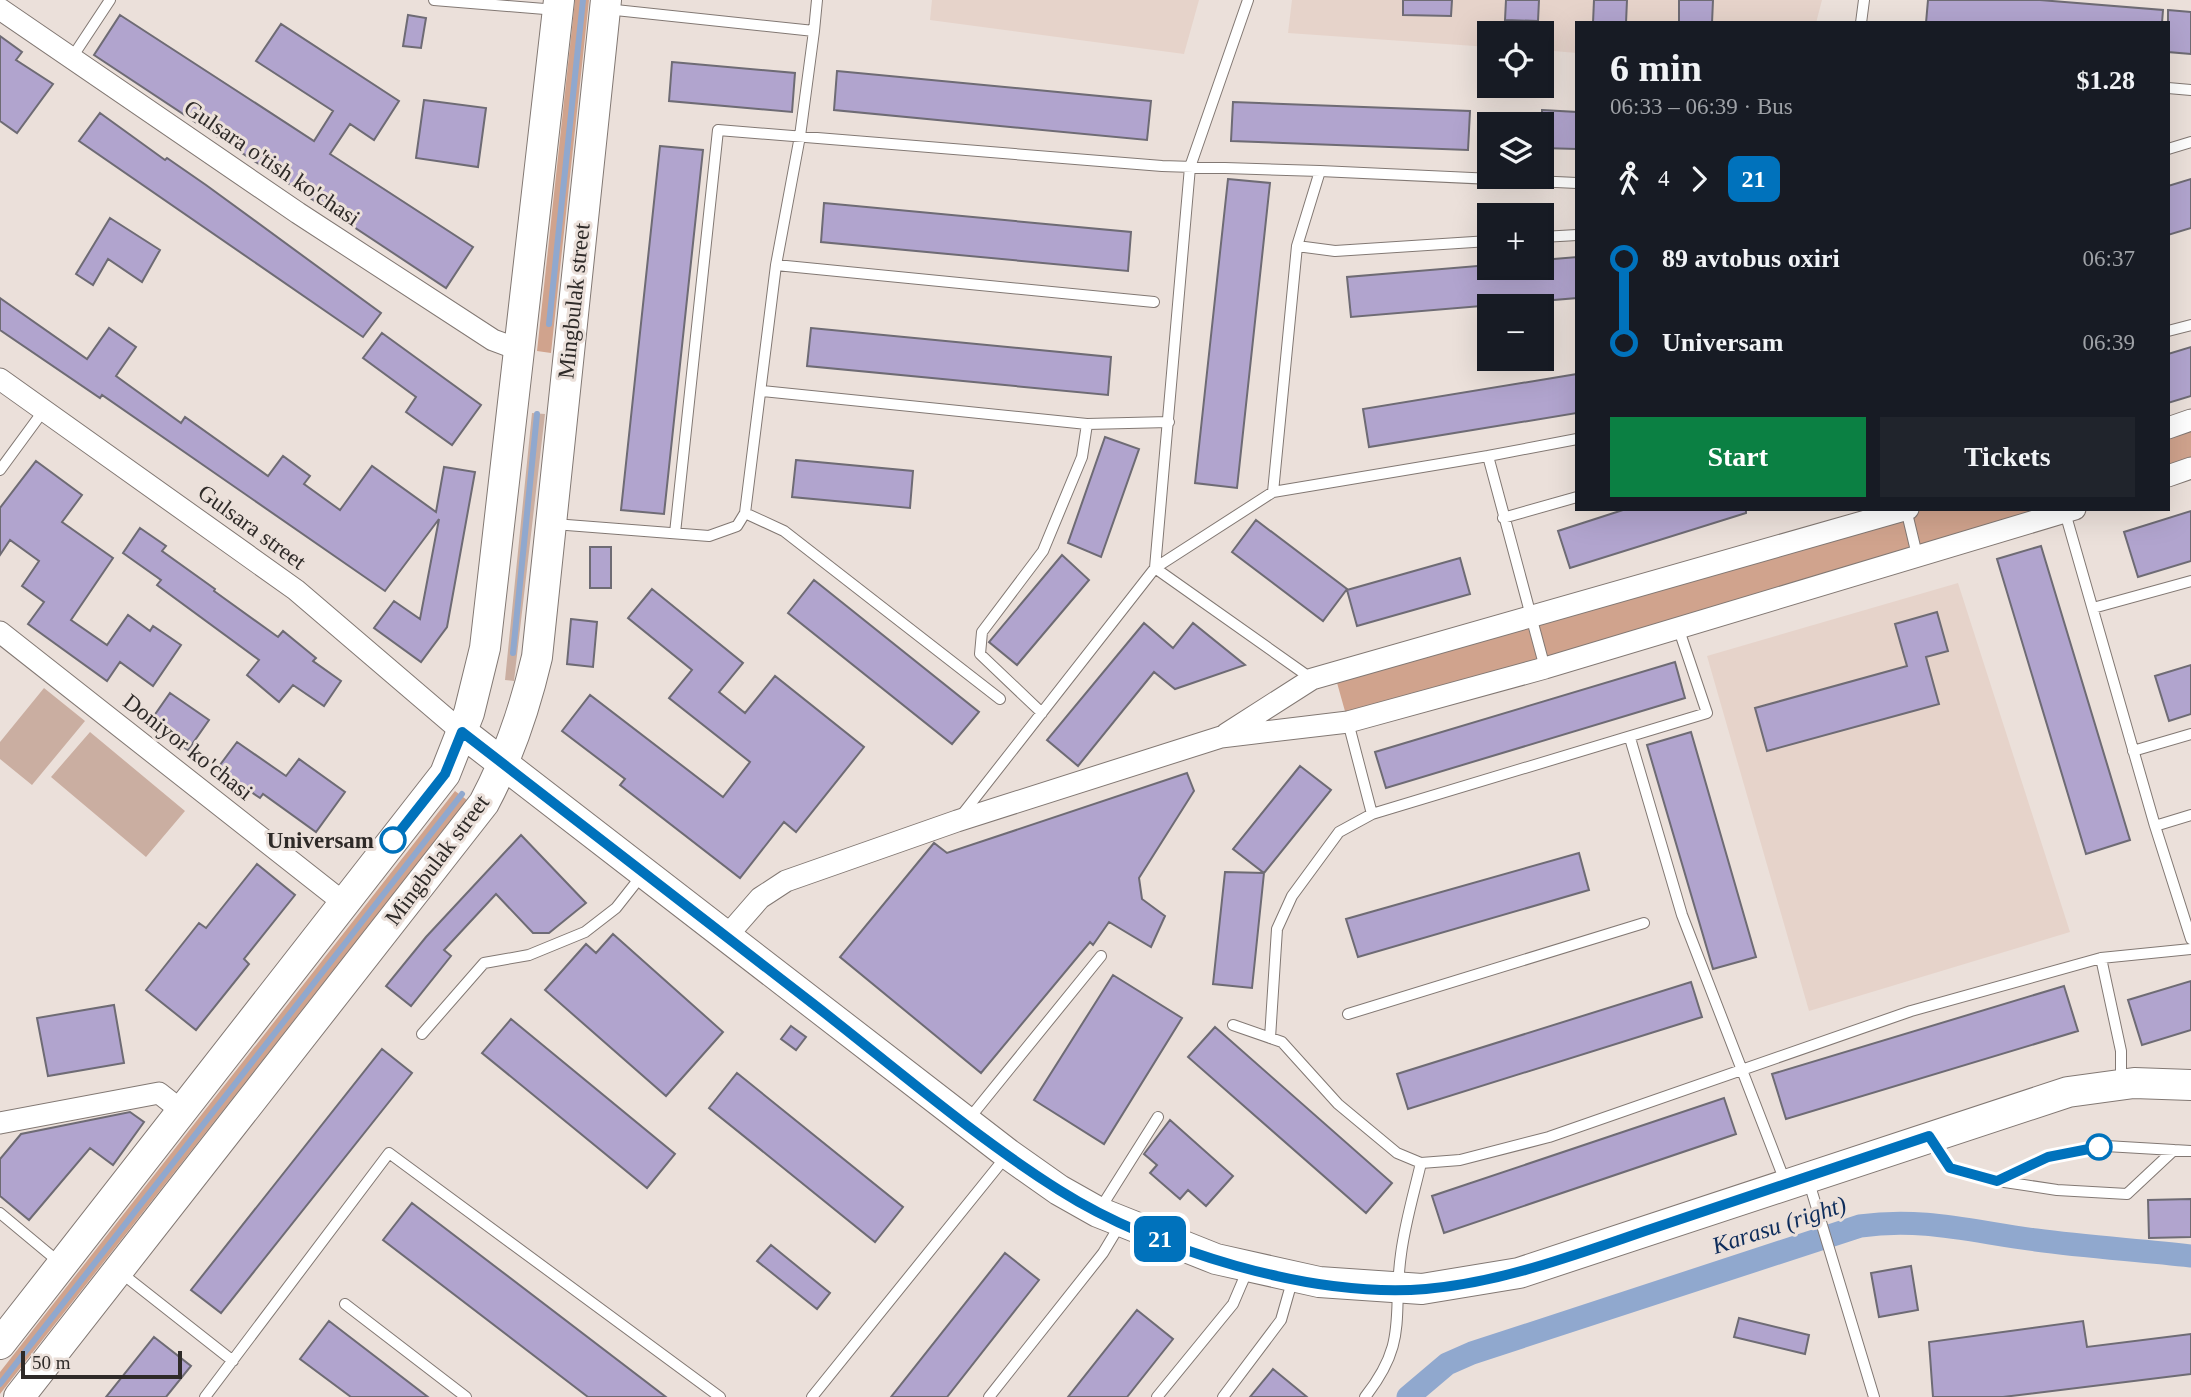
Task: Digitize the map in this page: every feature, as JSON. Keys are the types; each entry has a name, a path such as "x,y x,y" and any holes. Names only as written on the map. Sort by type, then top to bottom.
{"main road":[{"name":"Mingbulak street","path":"0,1344 445,774 462,732 485,648 559,5"},
{"name":"Mingbulak street","path":"19,1397 484,803 503,764 529,694 537,657 606,5"},
{"path":"522,337 570,331"},
{"path":"462,732 966,1122 1059,1190 1110,1217 1184,1249 1248,1269 1293,1278 1398,1289 1455,1286 1519,1273 2068,1091 2121,1084 2191,1085"}],"street":[{"name":"Gulsara o'tish ko'chasi","path":"0,9 493,340 522,337"},
{"name":"Gulsara street","path":"0,379 296,590 462,732"},
{"path":"2170,427 2191,420"},
{"path":"2170,475 2191,468"},
{"path":"1221,737 1312,679 1899,511"},
{"path":"726,937 760,898 786,881 957,821 1221,737 1348,722 1545,668 2068,511"},
{"name":"Doniyor ko'chasi","path":"0,632 344,903"},
{"path":"0,1123 159,1093 182,1111"}],"lane":[{"path":"71,59 110,0"},
{"path":"434,0 559,5"},
{"path":"551,523 709,536 737,526 745,513 776,265 800,136 817,0"},
{"path":"1155,568 1190,167 1248,0"},
{"path":"1861,21 1864,0"},
{"path":"606,5 814,31"},
{"path":"2170,88 2191,90"},
{"path":"675,533 718,130 1190,167 1575,183"},
{"path":"2170,148 2191,142"},
{"path":"1273,492 1297,246 1320,171"},
{"path":"1554,236 1575,235"},
{"path":"1297,246 1335,251 1477,242"},
{"path":"776,265 1154,302"},
{"path":"2170,330 2191,325"},
{"path":"762,391 1087,424 1169,422"},
{"path":"0,470 44,410"},
{"path":"1042,713 981,654 982,632 1043,551 1082,457 1087,424"},
{"path":"957,821 1155,568 1273,492 1575,439"},
{"path":"1488,456 1545,668"},
{"path":"1503,518 1575,498"},
{"path":"1906,511 1917,555"},
{"path":"2068,511 2133,751 2191,939"},
{"path":"745,513 784,531 1000,699"},
{"path":"1155,568 1312,679"},
{"path":"2093,608 2191,581"},
{"path":"1270,1038 1277,929 1292,896 1339,832 1371,814 1707,713 1678,627"},
{"path":"1348,722 1371,814"},
{"path":"2133,751 2191,734"},
{"path":"1630,738 1682,915 1740,1070 1796,1180 1818,1216 1874,1397"},
{"path":"2155,826 2191,815"},
{"path":"422,1034 484,963 529,955 585,932 616,908 644,873"},
{"path":"1348,1014 1644,923"},
{"path":"1233,1025 1282,1042 1338,1104 1397,1153 1420,1163 1460,1160 1549,1137 1911,1011 2101,958 2191,949"},
{"path":"966,1122 1101,956"},
{"path":"2101,958 2121,1051 2121,1084"},
{"path":"989,1397 1103,1253 1113,1183 1158,1116"},
{"path":"1929,1136 1950,1168 1997,1181 2057,1190 2127,1194 2174,1150"},
{"path":"1997,1181 2048,1157 2106,1146 2191,1151"},
{"path":"205,1397 389,1153 720,1397"},
{"path":"812,1397 1008,1154"},
{"path":"1365,1397 1391,1357 1398,1330 1401,1252 1420,1163"},
{"path":"0,1213 62,1265"},
{"path":"1157,1397 1233,1304 1248,1269"},
{"path":"118,1270 233,1361"},
{"path":"1223,1397 1281,1320 1293,1278"},
{"path":"345,1304 466,1397"}],"shaded area":[{"path":"575,0 589,0 551,353 537,351"},
{"path":"932,0 1199,0 1184,54 930,20"},
{"path":"1292,0 1822,0 1817,21 1575,21 1575,53 1554,51 1554,21 1477,21 1477,46 1288,33"},
{"path":"532,413 545,414 514,681 505,680"},
{"path":"2191,420 2191,468 2170,475 2170,427"},
{"path":"1901,511 2068,511 1348,722 1334,672"},
{"path":"1958,583 2070,932 1809,1011 1707,656"},
{"path":"44,688 85,721 32,785 0,759 0,742"},
{"path":"90,732 185,811 146,857 51,777"},
{"path":"455,791 467,800 0,1394 0,1372"}],"building":[{"path":"1403,0 1452,0 1451,16 1403,15"},
{"path":"1506,0 1539,0 1538,21 1505,20"},
{"path":"1594,0 1627,0 1626,21 1593,21"},
{"path":"1679,0 1713,0 1712,21 1679,21"},
{"path":"1928,0 2040,0 2163,10 2162,21 1926,21"},
{"path":"2168,10 2191,12 2191,54 2170,52"},
{"path":"120,15 314,141 333,111 256,61 281,24 399,101 374,140 350,124 330,154 473,247 446,288 94,55"},
{"path":"408,15 426,18 421,48 403,46"},
{"path":"0,36 22,52 16,60 53,84 17,133 0,121"},
{"path":"672,62 795,73 792,112 669,101"},
{"path":"837,71 1151,101 1147,140 834,110"},
{"path":"424,100 486,108 478,167 416,158"},
{"path":"1233,102 1470,111 1468,150 1231,141"},
{"path":"1542,110 1575,112 1575,149 1554,148 1554,112"},
{"path":"100,113 165,160 167,158 206,185 381,313 363,337 79,141"},
{"path":"660,146 703,150 664,514 621,510"},
{"path":"1228,179 1270,183 1237,488 1195,483"},
{"path":"2191,179 2191,228 2170,234 2170,185"},
{"path":"824,203 1131,232 1128,271 821,242"},
{"path":"110,218 160,250 142,282 108,259 93,285 76,274"},
{"path":"1575,257 1575,298 1554,300 1554,294 1477,294 1477,306 1351,317 1347,277 1477,266 1477,280 1554,280 1554,259"},
{"path":"0,298 87,359 109,328 136,347 116,376 181,423 185,417 268,476 283,456 310,476 304,484 340,510 372,466 436,512 444,467 475,472 447,627 421,662 374,628 394,601 420,619 439,519 385,591 102,395 100,398 0,330"},
{"path":"811,328 1111,357 1108,395 807,366"},
{"path":"382,333 481,405 452,445 406,412 416,397 363,358"},
{"path":"2191,347 2191,396 2170,402 2170,353"},
{"path":"1575,374 1575,413 1369,447 1363,409"},
{"path":"1105,437 1139,449 1101,557 1068,543"},
{"path":"796,460 913,471 910,508 792,497"},
{"path":"36,461 82,495 62,522 113,558 71,620 107,645 128,615 150,631 153,626 181,645 153,686 120,662 107,681 28,624 44,602 22,586 39,561 10,540 0,555 0,508"},
{"path":"1620,511 1746,511 1570,568 1558,531"},
{"path":"2191,511 2191,561 2138,577 2124,532"},
{"path":"1256,520 1347,589 1323,621 1232,552"},
{"path":"140,528 166,546 162,551 215,589 214,591 278,637 283,631 316,658 313,661 341,681 324,706 293,685 279,702 247,675 259,660 157,585 161,580 123,553"},
{"path":"2041,546 2130,840 2086,854 1997,559"},
{"path":"590,547 611,547 611,588 590,588"},
{"path":"1062,555 1089,580 1017,665 989,642"},
{"path":"1460,558 1470,594 1357,626 1347,590"},
{"path":"814,580 979,712 952,744 788,613"},
{"path":"652,589 743,663 719,692 745,713 775,676 864,747 796,832 784,822 740,878 620,785 625,779 562,731 590,695 723,797 750,762 669,698 692,670 628,618"},
{"path":"1937,612 1948,651 1926,657 1939,704 1767,751 1755,708 1907,666 1895,624"},
{"path":"571,619 597,622 593,667 567,664"},
{"path":"1144,623 1173,648 1193,623 1245,665 1175,689 1154,672 1078,766 1047,740"},
{"path":"1675,662 1685,698 1386,788 1375,752"},
{"path":"2191,665 2191,714 2169,721 2155,676"},
{"path":"170,693 209,720 188,750 149,723"},
{"path":"1691,732 1756,957 1713,969 1647,745"},
{"path":"237,742 286,776 299,759 345,792 316,832 263,794 260,798 217,769"},
{"path":"1300,766 1331,790 1264,873 1233,849"},
{"path":"1187,773 1194,791 1139,878 1142,899 1165,916 1151,947 1109,922 1093,945 1090,942 981,1073 840,957 934,843 947,853"},
{"path":"521,835 586,903 549,933 533,933 496,894 444,950 451,956 411,1006 386,986 426,937"},
{"path":"1579,853 1589,890 1358,957 1346,919"},
{"path":"257,864 295,895 244,959 249,964 196,1030 146,990 199,923 206,928"},
{"path":"1225,872 1264,873 1252,988 1213,984"},
{"path":"613,934 723,1032 666,1096 545,990 586,944 596,953"},
{"path":"1113,975 1182,1018 1104,1144 1034,1100"},
{"path":"2191,981 2191,1030 2142,1045 2128,1000"},
{"path":"1691,982 1702,1017 1408,1109 1397,1074"},
{"path":"2064,986 2078,1031 1786,1119 1772,1074"},
{"path":"114,1005 124,1063 48,1076 37,1018"},
{"path":"511,1019 675,1154 647,1188 482,1053"},
{"path":"791,1026 806,1037 796,1050 781,1039"},
{"path":"1215,1027 1392,1183 1366,1213 1188,1057"},
{"path":"382,1049 412,1073 221,1313 191,1290"},
{"path":"737,1073 903,1207 875,1242 709,1108"},
{"path":"1724,1098 1736,1134 1444,1233 1432,1196"},
{"path":"130,1112 144,1122 113,1165 90,1148 29,1220 0,1196 0,1159 21,1134"},
{"path":"1170,1120 1233,1176 1206,1206 1188,1190 1180,1199 1150,1173 1157,1165 1144,1154"},
{"path":"2191,1199 2191,1237 2149,1238 2148,1200"},
{"path":"412,1203 666,1397 588,1397 383,1240"},
{"path":"771,1245 830,1293 817,1309 757,1261"},
{"path":"1005,1253 1039,1280 947,1397 891,1397"},
{"path":"1911,1266 1918,1310 1879,1317 1871,1273"},
{"path":"1137,1310 1173,1339 1127,1397 1068,1397"},
{"path":"1739,1318 1809,1335 1805,1354 1734,1337"},
{"path":"329,1321 428,1397 351,1397 300,1359"},
{"path":"2083,1321 2087,1347 2191,1334 2191,1374 2003,1397 1933,1397 1929,1342"},
{"path":"154,1337 191,1366 166,1397 106,1397"},
{"path":"1273,1369 1307,1397 1250,1397"}],"waterway":[{"path":"549,324 583,0"},
{"path":"513,653 537,414"},
{"path":"0,1384 462,794"},
{"name":"Karasu (right)","path":"1408,1397 1447,1364 1472,1353 1860,1226 1927,1224 2013,1237 2191,1256"}],"bus line":[{"name":"21","path":"393,840 445,774 462,732 966,1122 1059,1190 1098,1212 1184,1249 1248,1269 1293,1278 1398,1289 1455,1286 1488,1280 1519,1273 1929,1136 1950,1168 1997,1181 2048,1157 2099,1147"}],"place":[{"name":"Universam","path":"393,840"}]}
